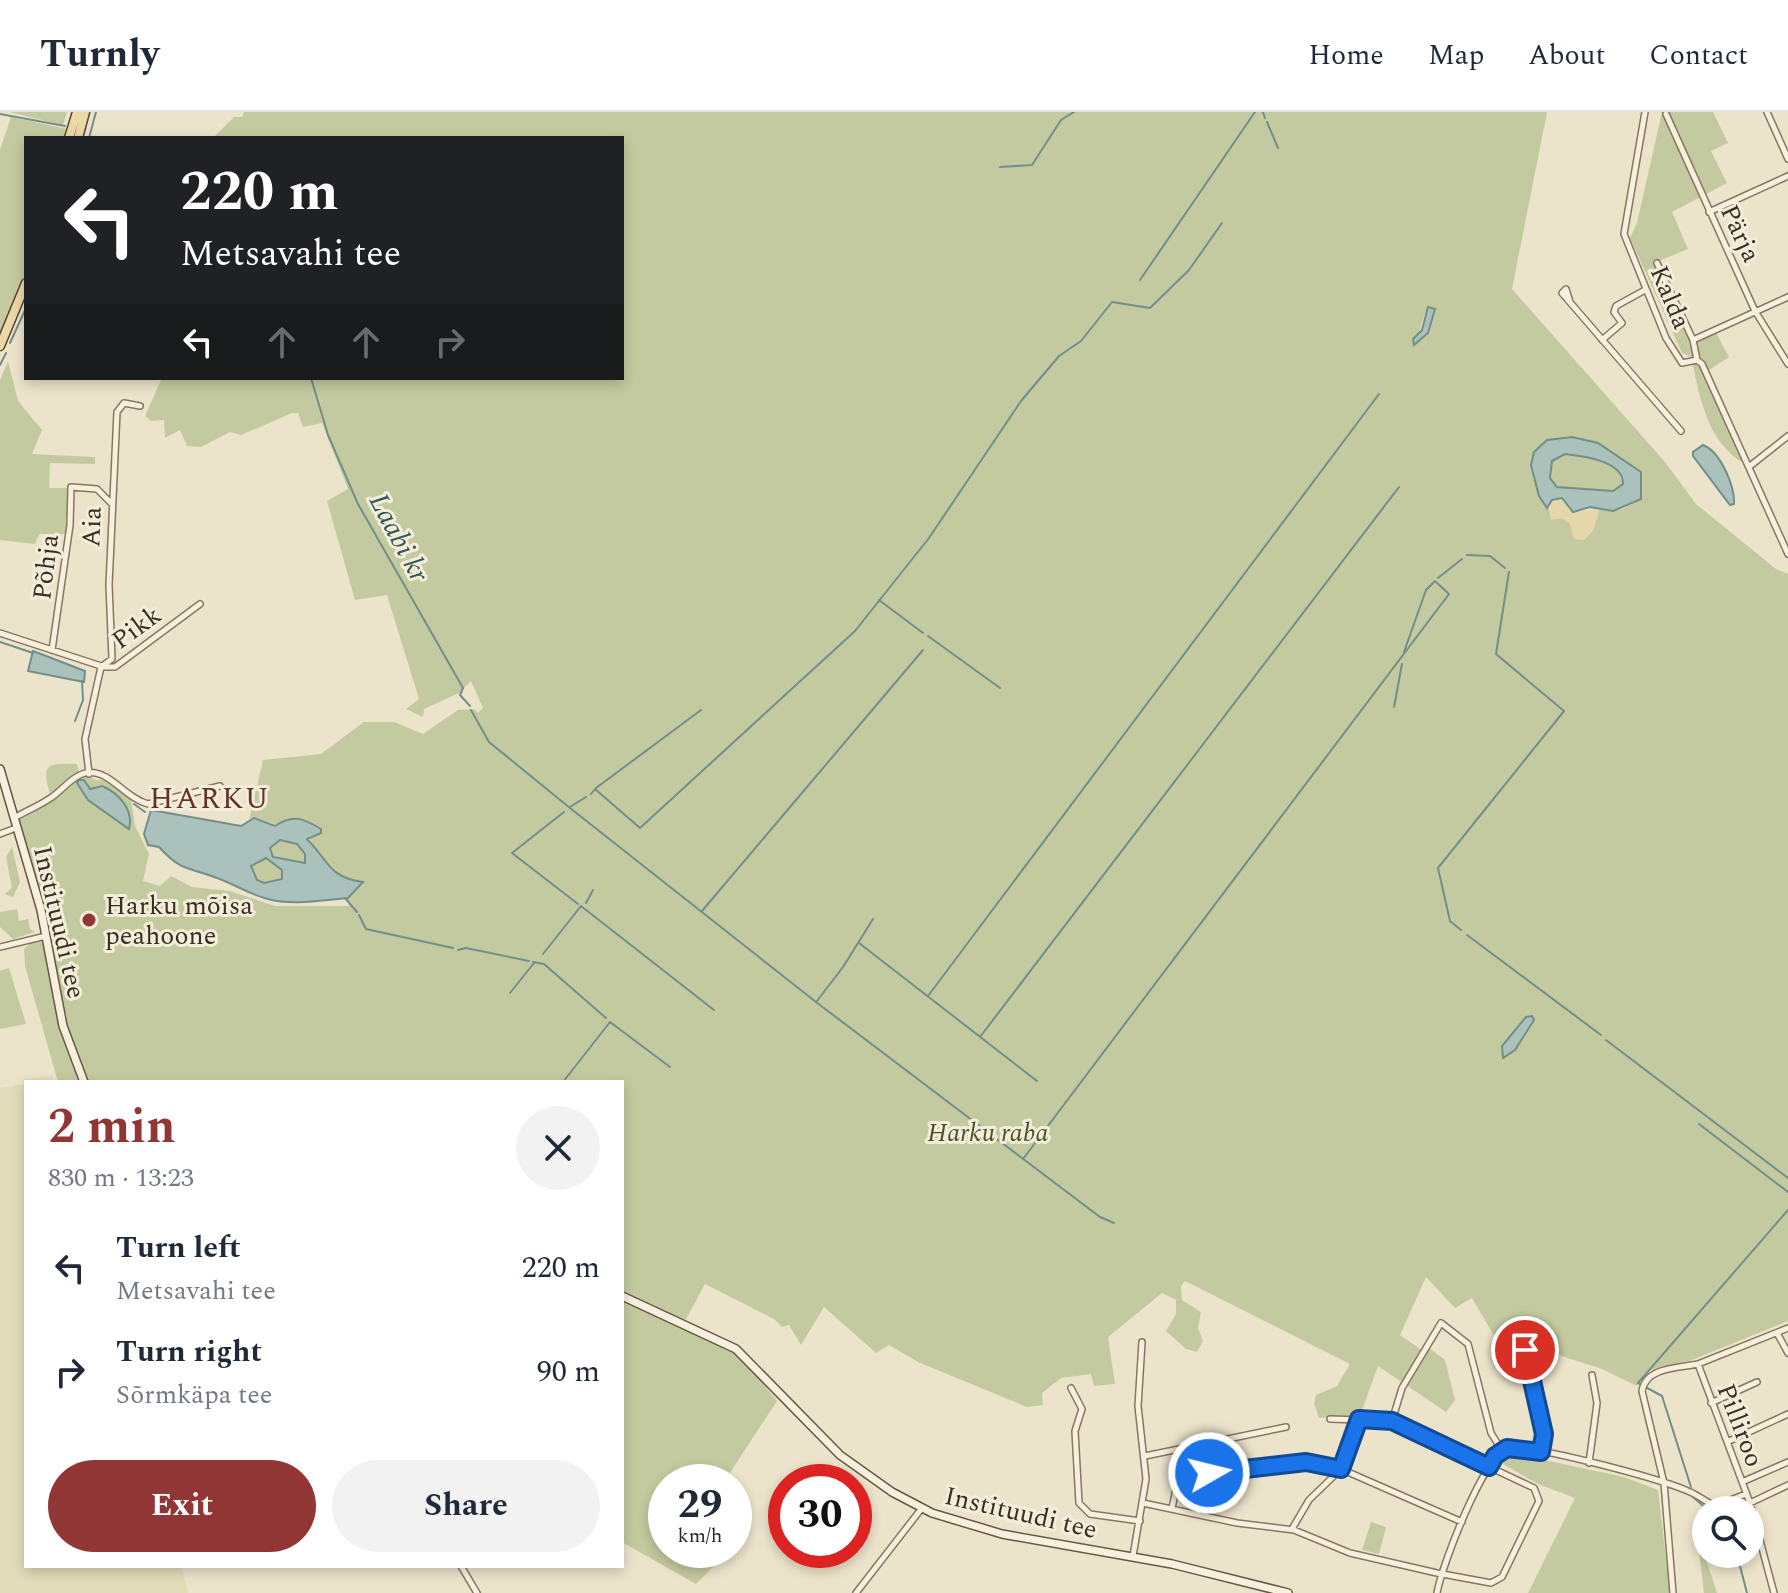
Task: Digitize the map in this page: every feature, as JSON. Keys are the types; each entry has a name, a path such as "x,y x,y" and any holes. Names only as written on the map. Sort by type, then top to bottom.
{"main road":[{"path":"70,136 77,112"},
{"path":"79,136 85,112"},
{"path":"0,346 24,288"}],"street":[{"name":"Kalda","path":"1645,112 1623,227 1645,290 1675,355 1682,363 1697,360 1750,466 1788,554"},
{"path":"1767,112 1788,159"},
{"name":"Pärja","path":"1666,114 1755,311 1788,364"},
{"path":"1709,212 1788,176"},
{"path":"1657,263 1693,340 1697,360"},
{"path":"1602,340 1622,323 1614,312 1616,306 1645,290"},
{"path":"1693,340 1788,297"},
{"path":"1570,302 1681,431"},
{"name":"Aia","path":"89,774 85,739 101,667 110,661 113,643 109,590 118,409 126,402 140,406"},
{"path":"1750,466 1788,436"},
{"name":"Põhja","path":"52,650 60,611 71,487 97,489 112,504"},
{"name":"Pikk","path":"0,633 101,667 115,667 200,604"},
{"name":"Instituudi tee","path":"0,769 46,936 63,1026 83,1080"},
{"path":"14,818 56,794 69,779 89,774 104,776 137,801 148,804 220,786"},
{"path":"0,834 16,828"},
{"path":"0,947 46,936"},
{"name":"Instituudi tee","path":"624,1297 712,1335 736,1349 840,1455 922,1508 1002,1534 1133,1556 1288,1593"},
{"path":"1392,1421 1402,1388 1441,1323 1468,1344 1491,1433 1501,1449"},
{"name":"Pilliroo","path":"1746,1494 1698,1364 1788,1328"},
{"path":"1777,1333 1788,1353"},
{"path":"1133,1556 1143,1503 1145,1456 1138,1406 1142,1342"},
{"path":"1525,1350 1544,1434 1541,1452"},
{"path":"1673,1593 1664,1483 1643,1386 1652,1374 1698,1364"},
{"path":"1589,1463 1597,1403 1592,1375"},
{"path":"1711,1403 1757,1382"},
{"path":"1071,1388 1082,1409 1075,1431 1079,1503 1090,1514 1140,1521"},
{"path":"1727,1442 1788,1414"},
{"path":"1143,1503 1237,1523 1292,1529 1350,1553 1497,1582 1539,1501 1534,1488 1392,1421 1330,1419"},
{"path":"1292,1529 1309,1500 1341,1469 1359,1419"},
{"path":"1145,1456 1286,1427"},
{"path":"1437,1593 1440,1573 1462,1522 1501,1449 1514,1447 1589,1463 1688,1490 1715,1506 1746,1494"},
{"path":"1172,1508 1177,1485 1185,1477 1306,1462 1341,1469 1462,1522"},
{"path":"1742,1482 1788,1462"},
{"path":"1764,1496 1788,1485"},
{"path":"856,1593 922,1508"},
{"name":"Pilliroo","path":"1764,1556 1774,1593"},
{"path":"462,1568 477,1593"}],"shaded area":[{"path":"52,1076 53,1080 24,1080 24,1568 182,1568 188,1593 0,1593 0,1088 23,1084 24,1079"}],"green space":[{"path":"9,112 67,112 63,125"},
{"name":"Harku raba","path":"244,112 1547,112 1512,289 1665,462 1696,504 1776,569 1788,574 1788,1321 1692,1360 1647,1371 1637,1386 1602,1369 1493,1334 1472,1298 1455,1308 1426,1277 1400,1335 1420,1349 1429,1348 1445,1360 1455,1400 1446,1412 1378,1366 1360,1416 1319,1418 1314,1403 1316,1395 1337,1386 1350,1364 1185,1281 1181,1286 1182,1300 1201,1312 1198,1328 1203,1341 1197,1352 1186,1349 1166,1331 1176,1314 1176,1300 1162,1293 1108,1337 1115,1384 1094,1386 1091,1374 1061,1378 1042,1393 1043,1405 1027,1407 918,1362 889,1345 876,1353 824,1307 801,1345 789,1325 782,1327 774,1319 705,1284 683,1325 740,1356 777,1401 736,1464 648,1464 648,1557 624,1543 624,1080 87,1080 69,1032 50,942 53,933 49,933 17,821 31,811 32,805 50,793 46,776 49,767 77,764 79,772 96,780 106,780 131,800 135,826 149,854 143,881 160,886 171,876 192,887 230,891 275,906 349,906 342,879 323,861 308,836 260,819 249,820 263,760 321,754 364,722 394,722 423,734 458,710 474,709 478,713 483,708 471,681 459,693 424,709 423,717 406,709 419,699 387,595 355,600 327,501 348,489 322,423 303,427 298,413 292,413 241,435 230,432 201,447 187,446 180,430 165,438 164,420 151,421 145,416 161,380 624,380 624,136 215,136 234,117 242,117","holes":["1435,309 1428,333 1415,345 1426,310","1572,437 1611,451 1641,472 1640,500 1623,509 1600,508 1593,531 1562,518 1551,519 1549,508 1537,487 1538,448 1547,440","1530,1015 1534,1020 1505,1053 1503,1046"]},
{"path":"1662,112 1713,112 1728,143 1711,151 1727,183 1672,212 1688,249 1656,262 1692,342 1715,331 1729,357 1706,372 1743,463 1713,430 1706,416 1691,357 1682,353 1630,238 1637,223"},
{"path":"11,117 67,129 65,136 24,136 24,276 0,336 0,150"},
{"path":"8,361 18,401 42,430 32,454 95,457 95,464 50,463 49,488 69,488 65,534 39,534 35,544 0,540 0,380"},
{"path":"1565,454 1592,458 1610,465 1622,476 1623,484 1613,491 1557,487 1550,478 1552,461"},
{"path":"275,840 297,844 305,854 305,863 273,857 269,852"},
{"path":"12,847 20,882 13,897 5,894 12,888 6,857"},
{"path":"266,858 282,870 282,879 264,883 257,880 251,866"},
{"path":"17,909 19,921 28,919 30,929 35,932 13,939 0,927 0,912"},
{"path":"33,941 41,941 45,947 60,1027 78,1080 57,1080 25,966 24,949"},
{"path":"9,968 26,1024 0,1029 0,971"},
{"path":"1516,1454 1624,1477 1658,1490 1670,1593 1528,1593 1575,1498 1538,1484 1503,1464 1502,1460"},
{"path":"1371,1522 1386,1527 1379,1554 1362,1550"},
{"name":"Harku raba","path":"668,1568 712,1568 696,1584"},
{"path":"1701,1568 1709,1568 1717,1593 1704,1593"}],"sand":[{"path":"1562,498 1579,512 1600,508 1593,531 1584,540 1574,539 1570,524 1562,518 1551,520 1550,503"}],"water":[{"path":"1428,307 1435,309 1428,333 1414,345 1413,339 1422,330"},
{"path":"1572,437 1598,443 1641,472 1641,499 1613,511 1590,507 1573,512 1562,498 1552,500 1547,508 1539,496 1531,465 1534,452 1547,440","holes":["1565,454 1592,458 1610,465 1622,476 1623,484 1613,491 1557,487 1550,478 1552,461"]},
{"path":"1703,445 1716,455 1726,471 1734,504 1730,505 1693,456 1693,452"},
{"path":"33,651 85,671 84,682 28,671"},
{"path":"84,780 90,789 102,786 114,793 127,809 129,829 88,800 77,783"},
{"path":"151,810 241,826 254,818 275,826 298,819 321,829 321,833 307,839 330,867 351,880 363,882 348,898 298,902 268,899 180,865 159,847 148,845 144,834","holes":["280,840 297,844 305,854 305,863 273,857 270,848","266,858 282,870 282,879 264,883 257,880 251,866"]},
{"path":"1532,1016 1534,1020 1515,1050 1503,1058 1502,1046 1526,1017"}],"waterway":[{"path":"90,136 96,112"},
{"path":"1000,167 1032,165 1061,120 1074,112"},
{"path":"1140,280 1255,112"},
{"path":"1263,112 1265,118"},
{"name":"Laabi kr","path":"0,114 65,126"},
{"path":"1267,122 1278,148"},
{"path":"591,794 595,789 640,828 855,631 929,538 1021,401 1059,356 1081,341 1112,302 1150,308 1189,270 1222,223"},
{"path":"10,343 24,312"},
{"path":"0,365 6,353"},
{"name":"Laabi kr","path":"312,380 328,435 358,504 463,688 460,695 470,706"},
{"path":"928,996 1379,394"},
{"path":"980,1037 1399,487"},
{"path":"1467,555 1490,556 1505,568"},
{"path":"1438,578 1462,559"},
{"path":"1461,930 1450,921 1438,868 1564,711 1496,654 1509,572"},
{"path":"1023,1159 1449,594 1435,581"},
{"path":"1404,652 1426,590 1434,582"},
{"path":"879,600 923,633"},
{"path":"928,636 1000,688"},
{"path":"0,642 33,653"},
{"path":"702,911 923,650"},
{"path":"1394,707 1402,664"},
{"path":"75,721 83,700 82,681"},
{"path":"471,710 489,742 570,808 816,1002 1100,1217 1114,1223"},
{"path":"596,788 701,710"},
{"path":"570,807 586,797"},
{"path":"134,804 145,812"},
{"path":"564,812 512,853 578,904"},
{"path":"586,903 593,890"},
{"path":"345,898 357,912"},
{"path":"543,954 581,906 714,1010"},
{"path":"359,915 366,929 453,948"},
{"path":"817,1001 873,919"},
{"path":"1467,935 1601,1035"},
{"path":"859,943 1037,1081"},
{"path":"458,950 466,948 529,961"},
{"path":"533,962 544,964 606,1018"},
{"path":"510,993 534,963"},
{"path":"565,1080 610,1022 670,1067"},
{"path":"1606,1040 1788,1178"},
{"path":"1699,1124 1788,1192"},
{"path":"1691,1487 1662,1396 1638,1383 1788,1210"},
{"path":"1741,1568 1747,1593"}],"place":[{"name":"Harku mõisa peahoone","path":"89,920"}],"district":[{"name":"HARKU","path":"210,798"}],"route":[{"path":"1209,1473 1306,1462 1341,1469 1359,1419 1392,1421 1489,1467 1501,1449 1514,1447 1541,1452 1544,1434 1525,1350"}]}
